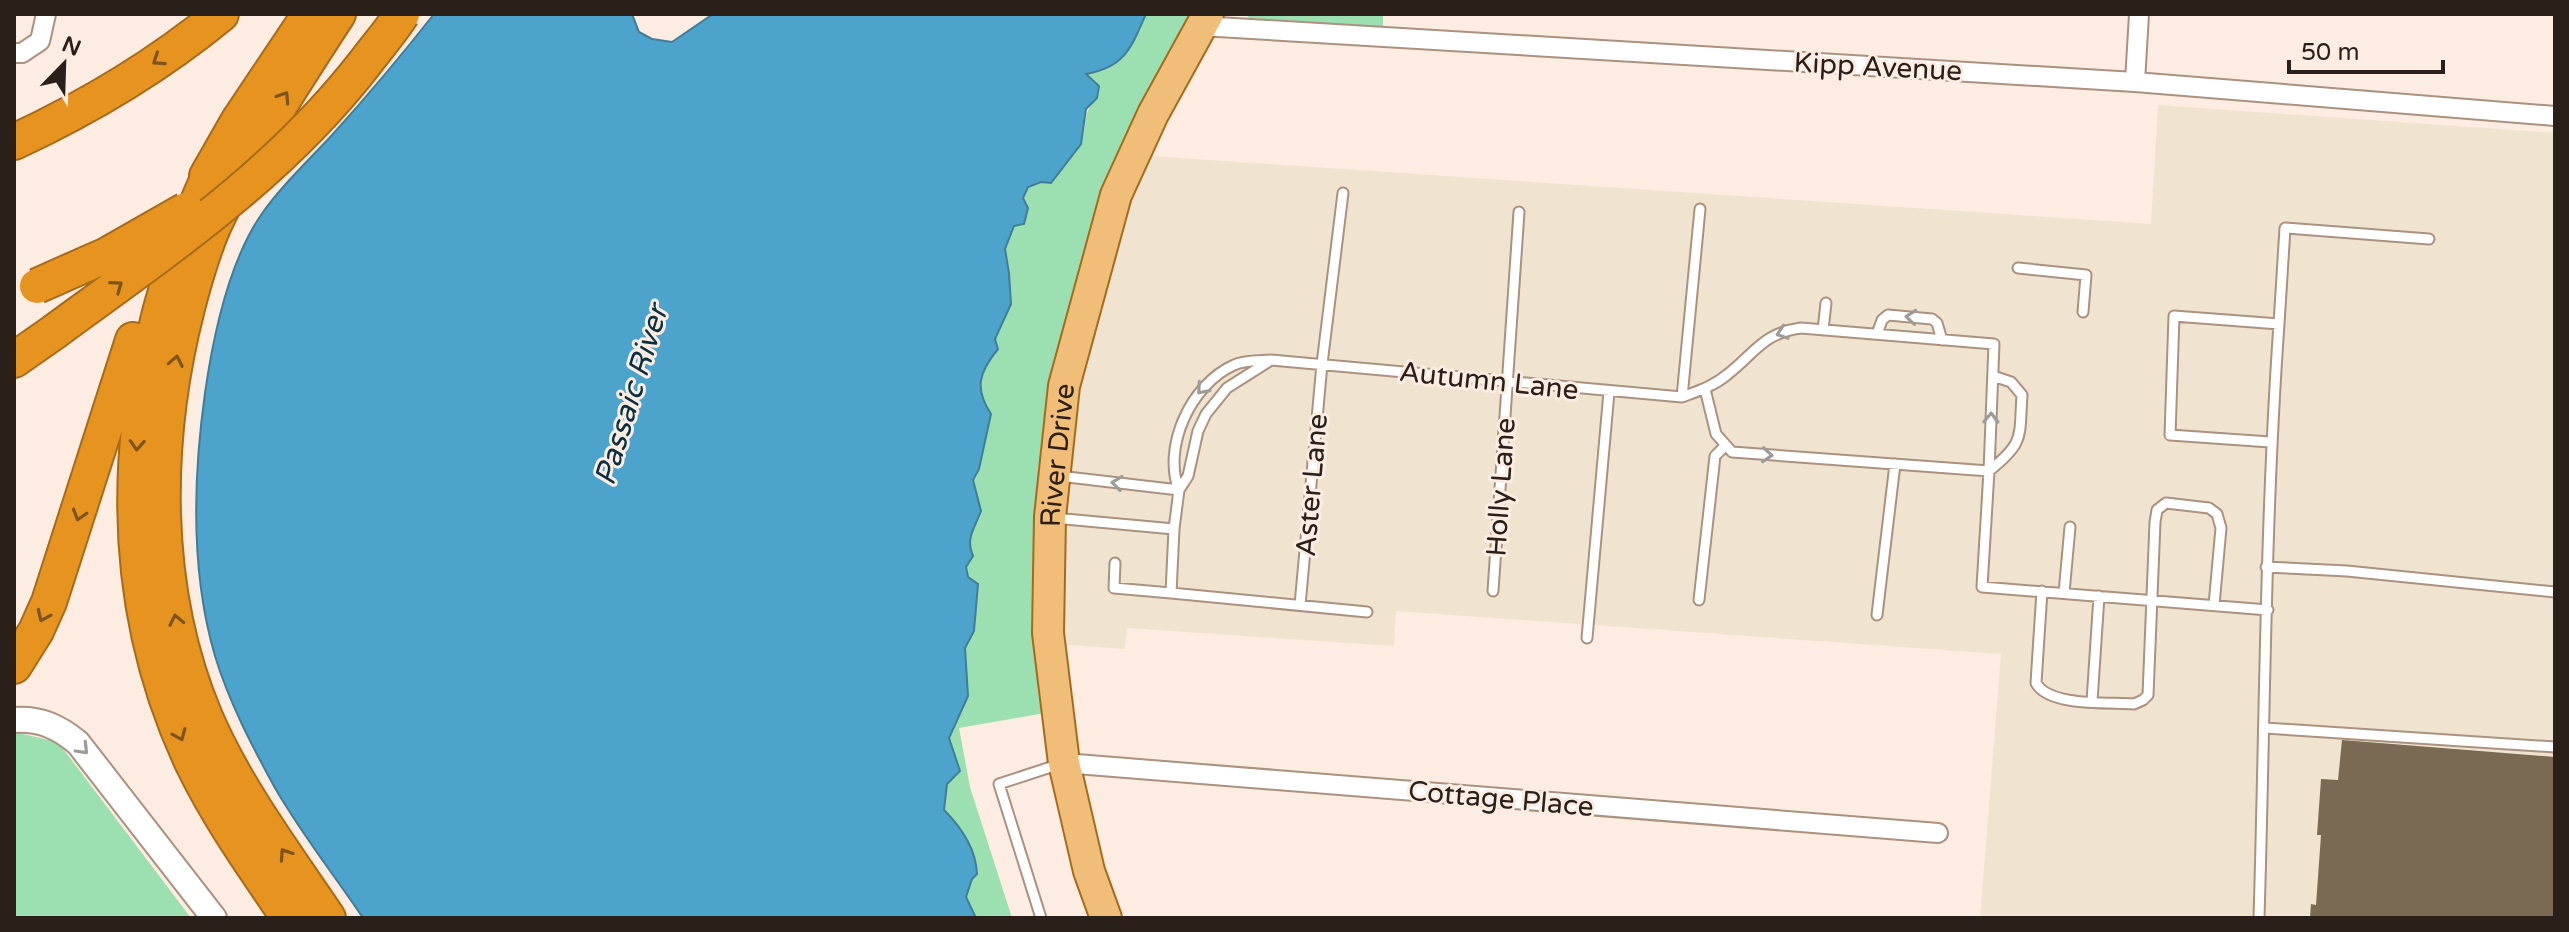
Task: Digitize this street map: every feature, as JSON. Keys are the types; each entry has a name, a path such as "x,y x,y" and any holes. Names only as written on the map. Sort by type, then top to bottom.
{"highway":[{"path":"14,142 156,63 221,14"},
{"path":"14,666 36,631 54,591 131,345 160,267 218,157 310,14"},
{"path":"328,918 248,796 201,706 182,648 169,584 163,474 169,404 181,331 213,228 267,122 338,14"},
{"path":"26,289 107,255 160,227 238,176 295,128 348,75 400,14"},
{"path":"14,360 222,208 266,170 322,114 400,14"},
{"path":"218,157 177,254 155,323 137,436 136,537 146,626 165,694 194,766 287,918"}],"main road":[{"name":"River Drive","path":"1106,918 1089,871 1064,763 1048,633 1050,517 1064,386 1116,195 1153,114 1204,20"}],"street":[{"path":"18,53 33,48 40,41 46,14"},
{"path":"2135,82 2139,14"},
{"name":"Kipp Avenue","path":"1204,20 2135,82 2555,116"},
{"path":"14,720 45,722 78,743 214,918"},
{"name":"Cottage Place","path":"1064,763 1938,833"}],"lane":[{"name":"Aster Lane","path":"1300,605 1322,364 1343,193"},
{"path":"1682,397 1700,209"},
{"name":"Holly Lane","path":"1493,591 1519,212"},
{"path":"2259,918 2270,442 2285,228 2429,239"},
{"path":"2018,268 2086,275 2083,312"},
{"path":"1823,330 1826,303"},
{"path":"1877,334 1882,320 1888,315 1932,319 1937,323 1942,340"},
{"path":"2270,442 2170,435 2174,316 2279,324"},
{"name":"Autumn Lane","path":"1179,490 1173,474 1180,426 1190,404 1213,377 1236,363 1271,360 1682,397 1705,389 1728,374 1762,341 1785,330 1801,328 1994,344 1982,587 2042,591"},
{"name":"Autumn Lane","path":"1171,593 1179,490 1188,476 1198,431 1206,414 1227,388 1271,360"},
{"path":"1705,389 1716,434 1732,452 1989,471 2014,451 2019,438 2022,395 2011,382 1993,376"},
{"path":"1587,638 1609,392"},
{"path":"1699,600 1715,456 1726,445"},
{"path":"1877,615 1895,464"},
{"path":"1055,475 1179,490"},
{"path":"2214,605 2221,528 2217,514 2209,508 2166,503 2157,510 2155,522 2154,600 2148,695 2134,704 2060,699 2048,696 2036,683 2042,591 2099,596 2154,600 2214,605 2268,610"},
{"path":"1050,517 1174,529"},
{"path":"2064,593 2070,527"},
{"path":"1115,563 1114,588 1367,612"},
{"path":"2266,567 2347,571 2555,592"},
{"path":"2092,701 2099,596"},
{"path":"2265,728 2555,747"},
{"path":"1041,918 999,784 1064,763"}],"shaded area":[{"path":"2158,105 2555,133 2555,918 1980,918 2001,654 1396,611 1394,646 1127,628 1125,649 1056,644 1068,367 1136,155 2151,224"}],"green space":[{"path":"1146,14 1206,17 1116,195 1064,386 1057,711 959,728 970,787 1012,918 976,918 966,897 972,879 944,810 947,784 960,771 949,738 968,696 965,647 974,631 966,567 971,531 981,511 973,480 979,469 981,380 983,367 998,349 995,339 1011,304 1005,248 1028,187 1059,166 1082,140 1087,113 1097,98 1086,73 1132,45"},
{"path":"1244,14 1383,14 1383,27 1250,18"},
{"path":"14,732 58,742 191,918 14,918"}],"water":[{"name":"Passaic River","path":"434,14 632,14 639,32 652,39 672,42 713,14 1146,14 1131,46 1118,61 1086,74 1099,86 1097,98 1086,109 1081,144 1051,183 1041,182 1028,187 1023,198 1028,208 1024,224 1014,226 1005,249 1011,304 995,339 998,349 986,365 981,380 982,396 991,414 979,469 973,480 981,511 970,539 973,556 966,567 968,577 978,584 974,631 965,648 968,696 949,738 960,771 947,784 944,810 962,831 974,856 977,874 966,897 976,918 363,918 275,788 227,690 215,656 201,591 196,492 201,426 213,348 231,277 261,215 286,183 372,90"}],"building":[{"path":"2342,740 2555,757 2555,918 2310,918 2311,904 2316,905 2321,779 2338,780"}]}
